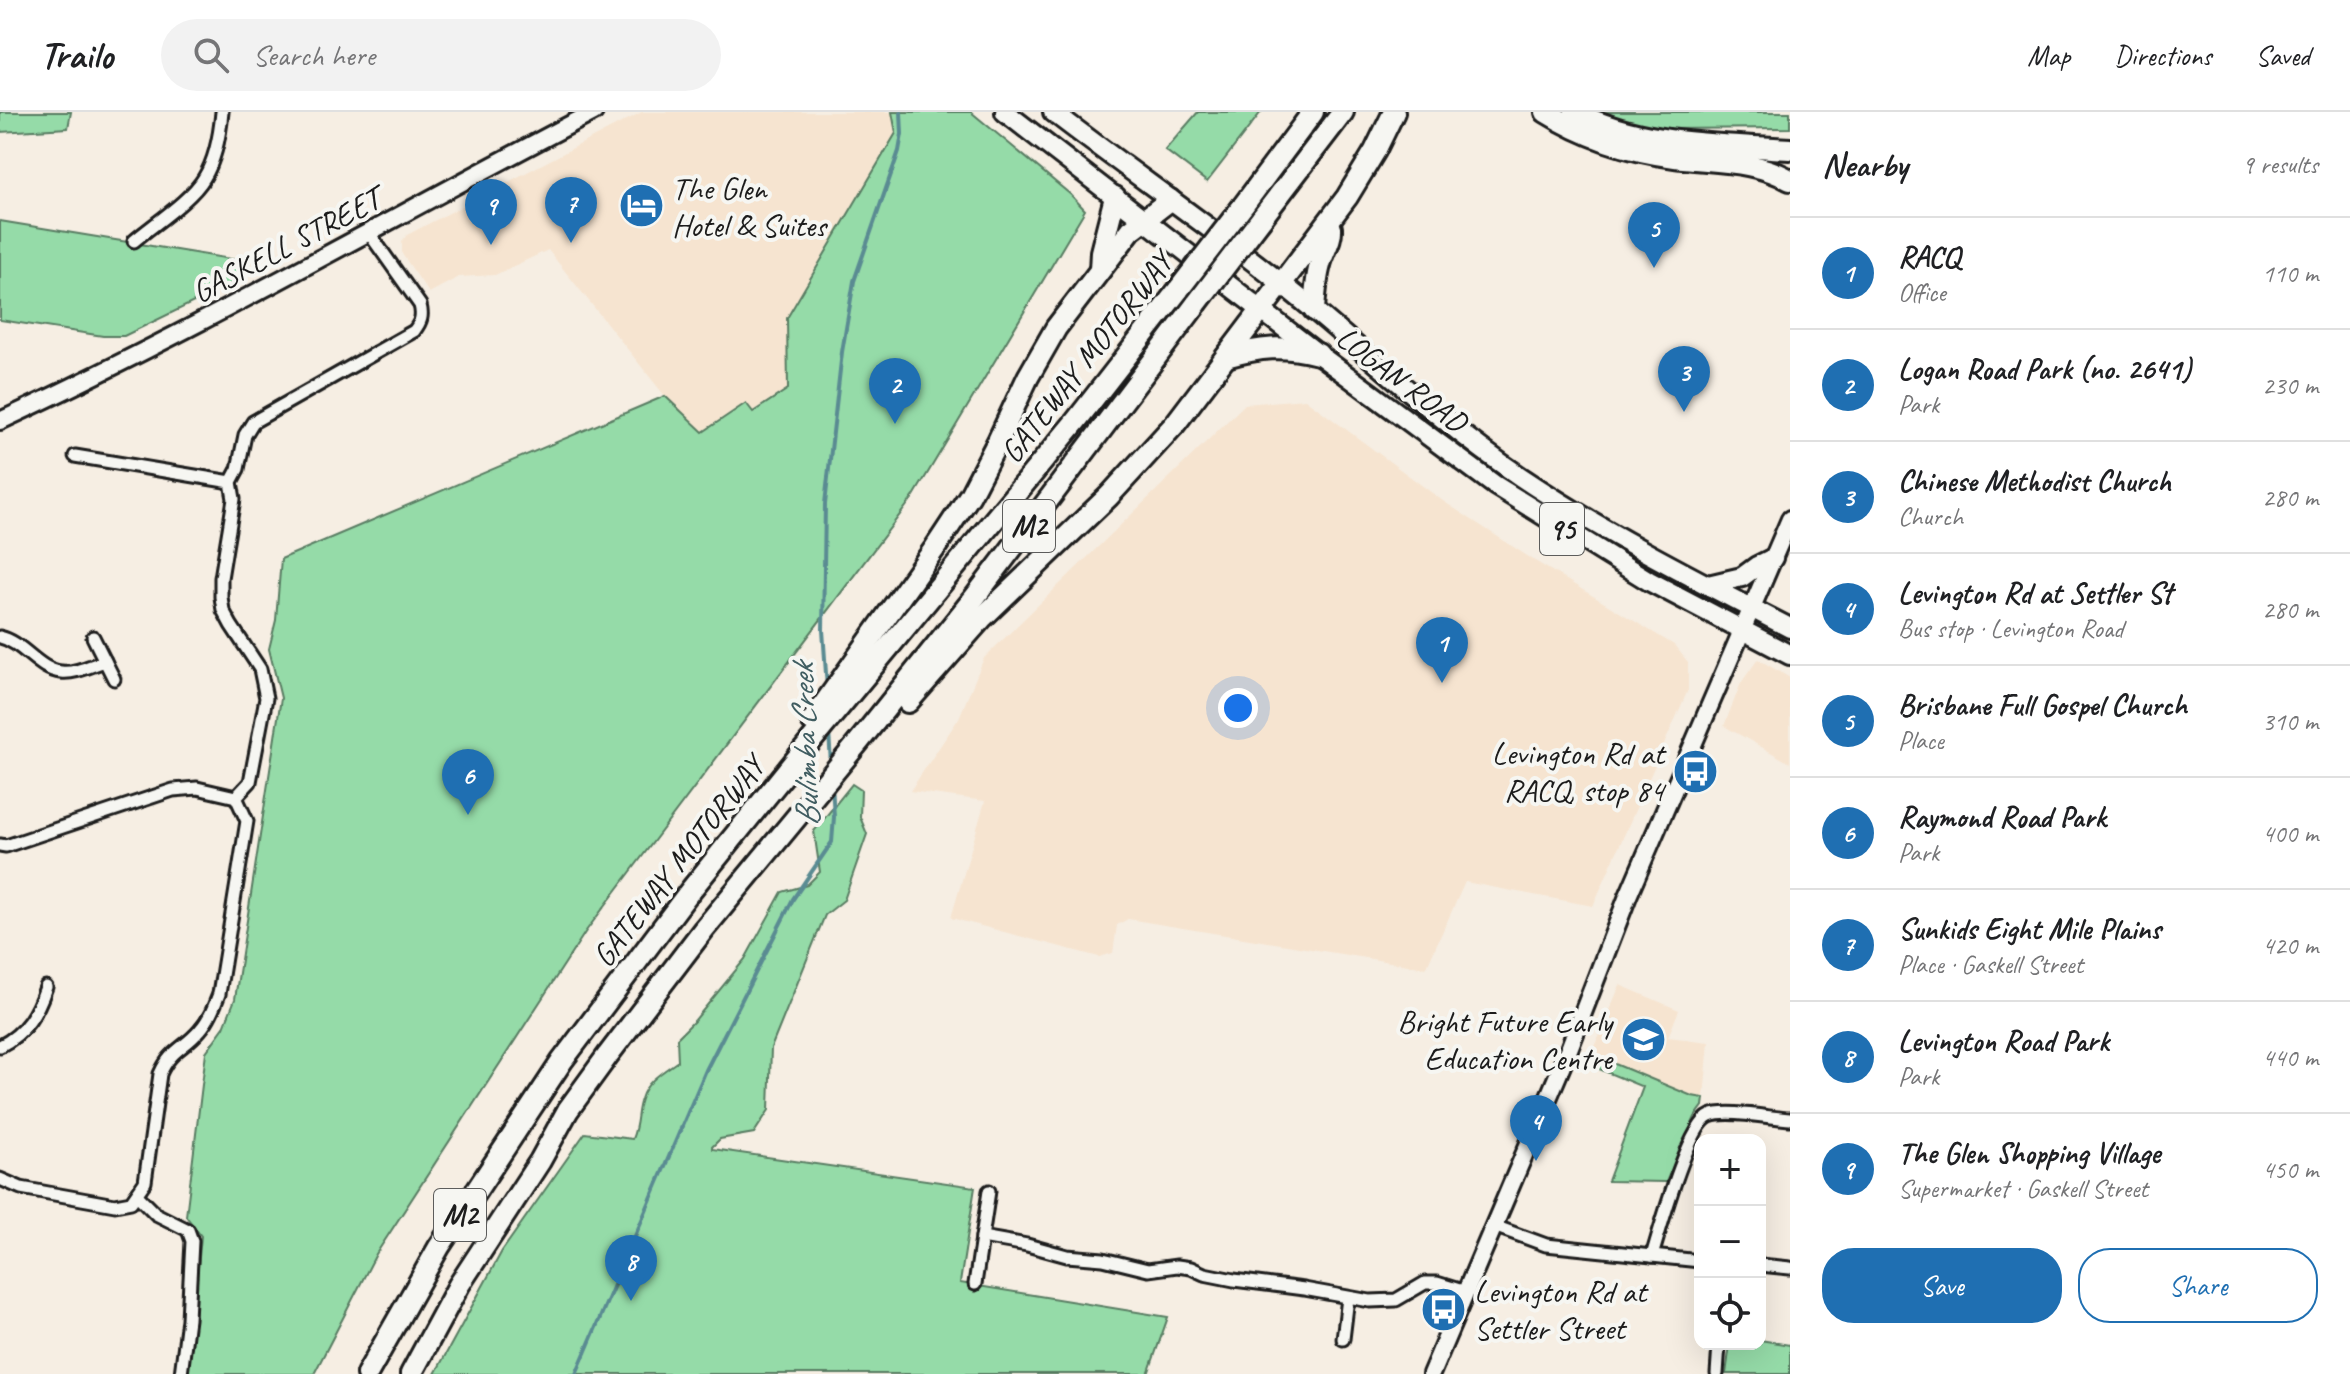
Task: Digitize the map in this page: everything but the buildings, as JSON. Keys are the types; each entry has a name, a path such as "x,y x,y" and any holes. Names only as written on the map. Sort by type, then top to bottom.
{"highway":[{"name":"GATEWAY MOTORWAY","path":"367,1374 439,1247 562,1061 690,891 807,746 840,694 1076,421 1313,112"},
{"name":"GATEWAY MOTORWAY","path":"411,1374 459,1285 540,1161 568,1110 648,1000 805,807 859,751 1343,112"},
{"path":"859,751 961,640 1157,445 1331,220 1369,162 1394,112"},
{"path":"1546,112 1584,133 1629,149 1752,166 1790,180"},
{"path":"1575,112 1603,125 1643,136 1790,149"},
{"path":"1100,270 1101,252 1115,197"},
{"path":"840,694 970,495 1056,328 1128,234 1170,200"},
{"path":"1314,310 1319,266 1331,234 1331,220"},
{"path":"1226,357 1276,347 1297,348 1318,354"}],"main road":[{"name":"LOGAN ROAD","path":"1005,112 1449,453 1537,513 1649,581 1790,655"},
{"name":"LOGAN ROAD","path":"1053,112 1281,284 1428,408 1517,474 1587,519 1790,628"},
{"path":"1708,585 1742,577 1773,558"}],"street":[{"path":"134,241 206,177 215,152 222,112"},
{"name":"GASKELL STREET","path":"0,421 369,233 594,112"},
{"path":"236,797 250,782 266,698 260,669 223,610 221,578 234,499 231,482 238,469 245,435 253,422 414,331 421,322 422,312 411,292 369,233"},
{"path":"75,456 231,482"},
{"path":"1431,1374 1574,1035 1628,896 1790,519"},
{"path":"0,637 10,639 49,669 60,673 105,661"},
{"path":"93,637 114,679"},
{"path":"0,845 6,846 173,790 197,788 236,797"},
{"path":"0,1181 21,1188 115,1205 131,1202 145,1182 160,1074 174,1052 199,1032 219,994 247,821 236,797"},
{"path":"0,1046 15,1039 36,1014 46,987"},
{"path":"1652,1256 1674,1184 1701,1121 1725,1113 1790,1119"},
{"path":"975,1284 989,1191"},
{"path":"137,1195 156,1214 188,1230 192,1241 188,1319 181,1374"},
{"path":"1494,1226 1546,1245 1694,1260"},
{"path":"982,1237 1148,1270 1177,1266 1234,1280 1370,1301 1396,1300 1425,1283 1437,1283 1466,1292"},
{"path":"1766,1266 1790,1268"},
{"path":"1343,1339 1348,1298"},
{"path":"1717,1374 1719,1350"}],"shaded area":[{"path":"642,112 892,112 896,133 787,318 788,389 752,412 746,403 703,432 665,396 548,250 495,275 459,277 429,293 402,254 402,241 407,235"},
{"path":"1305,399 1443,501 1674,645 1688,662 1688,690 1593,906 1465,882 1426,968 1128,919 1117,925 1113,953 1099,957 951,918 985,801 910,791 959,718 984,658 1245,404"},
{"path":"1758,659 1790,678 1790,763 1724,726 1741,683"},
{"name":"Bright Future Early Education Centre","path":"1620,985 1679,1010 1668,1037 1709,1042 1704,1098 1692,1096 1591,1054"}],"green space":[{"path":"0,112 71,112 68,128 0,132"},
{"path":"892,112 971,112 1085,210 914,496 586,931 376,1254 314,1374 188,1374 201,1236 186,1216 206,1052 224,1027 235,999 281,698 269,649 276,620 281,559 665,396 703,432 746,403 753,412 788,389 787,318 896,133"},
{"path":"1198,112 1261,112 1207,182 1165,150"},
{"path":"1597,112 1790,112 1790,128 1663,129 1624,123"},
{"path":"0,221 249,262 244,274 229,285 124,336 103,336 0,320"},
{"path":"852,784 861,790 860,817 867,834 844,900 825,915 771,1048 769,1110 754,1133 720,1139 712,1149 975,1187 960,1283 1168,1317 1148,1374 435,1374 502,1251 585,1133 632,1139 643,1093 656,1077 678,1061 677,1038 745,959 782,892 807,885 820,872 814,831"},
{"path":"1591,1054 1692,1096 1704,1098 1666,1182 1608,1181 1643,1087 1587,1064"},
{"path":"1766,1341 1790,1345 1790,1374 1726,1374 1729,1350 1766,1350"}],"waterway":[{"name":"Bulimba Creek","path":"827,688 823,630 825,504 842,352 854,281 899,151 901,112"},
{"name":"Bulimba Creek","path":"829,732 831,764"},
{"name":"Bulimba Creek","path":"576,1374 706,1070 793,899 832,842 832,784"}],"place":[{"name":"The Glen Hotel & Suites","path":"641,206"},
{"name":"Sunkids Eight Mile Plains","path":"571,243"},
{"name":"The Glen Shopping Village","path":"491,245"},
{"name":"Brisbane Full Gospel Church","path":"1654,268"},
{"name":"Chinese Methodist Church","path":"1684,412"},
{"name":"Logan Road Park (no. 2641)","path":"895,424"},
{"name":"RACQ","path":"1442,683"},
{"name":"Levington Rd at RACQ, stop 84","path":"1695,771"},
{"name":"Raymond Road Park","path":"468,815"},
{"name":"Bright Future Early Education Centre","path":"1643,1039"},
{"name":"Levington Rd at Settler St","path":"1536,1161"},
{"name":"Levington Road Park","path":"631,1301"},
{"name":"Levington Rd at Settler Street","path":"1443,1309"}]}
